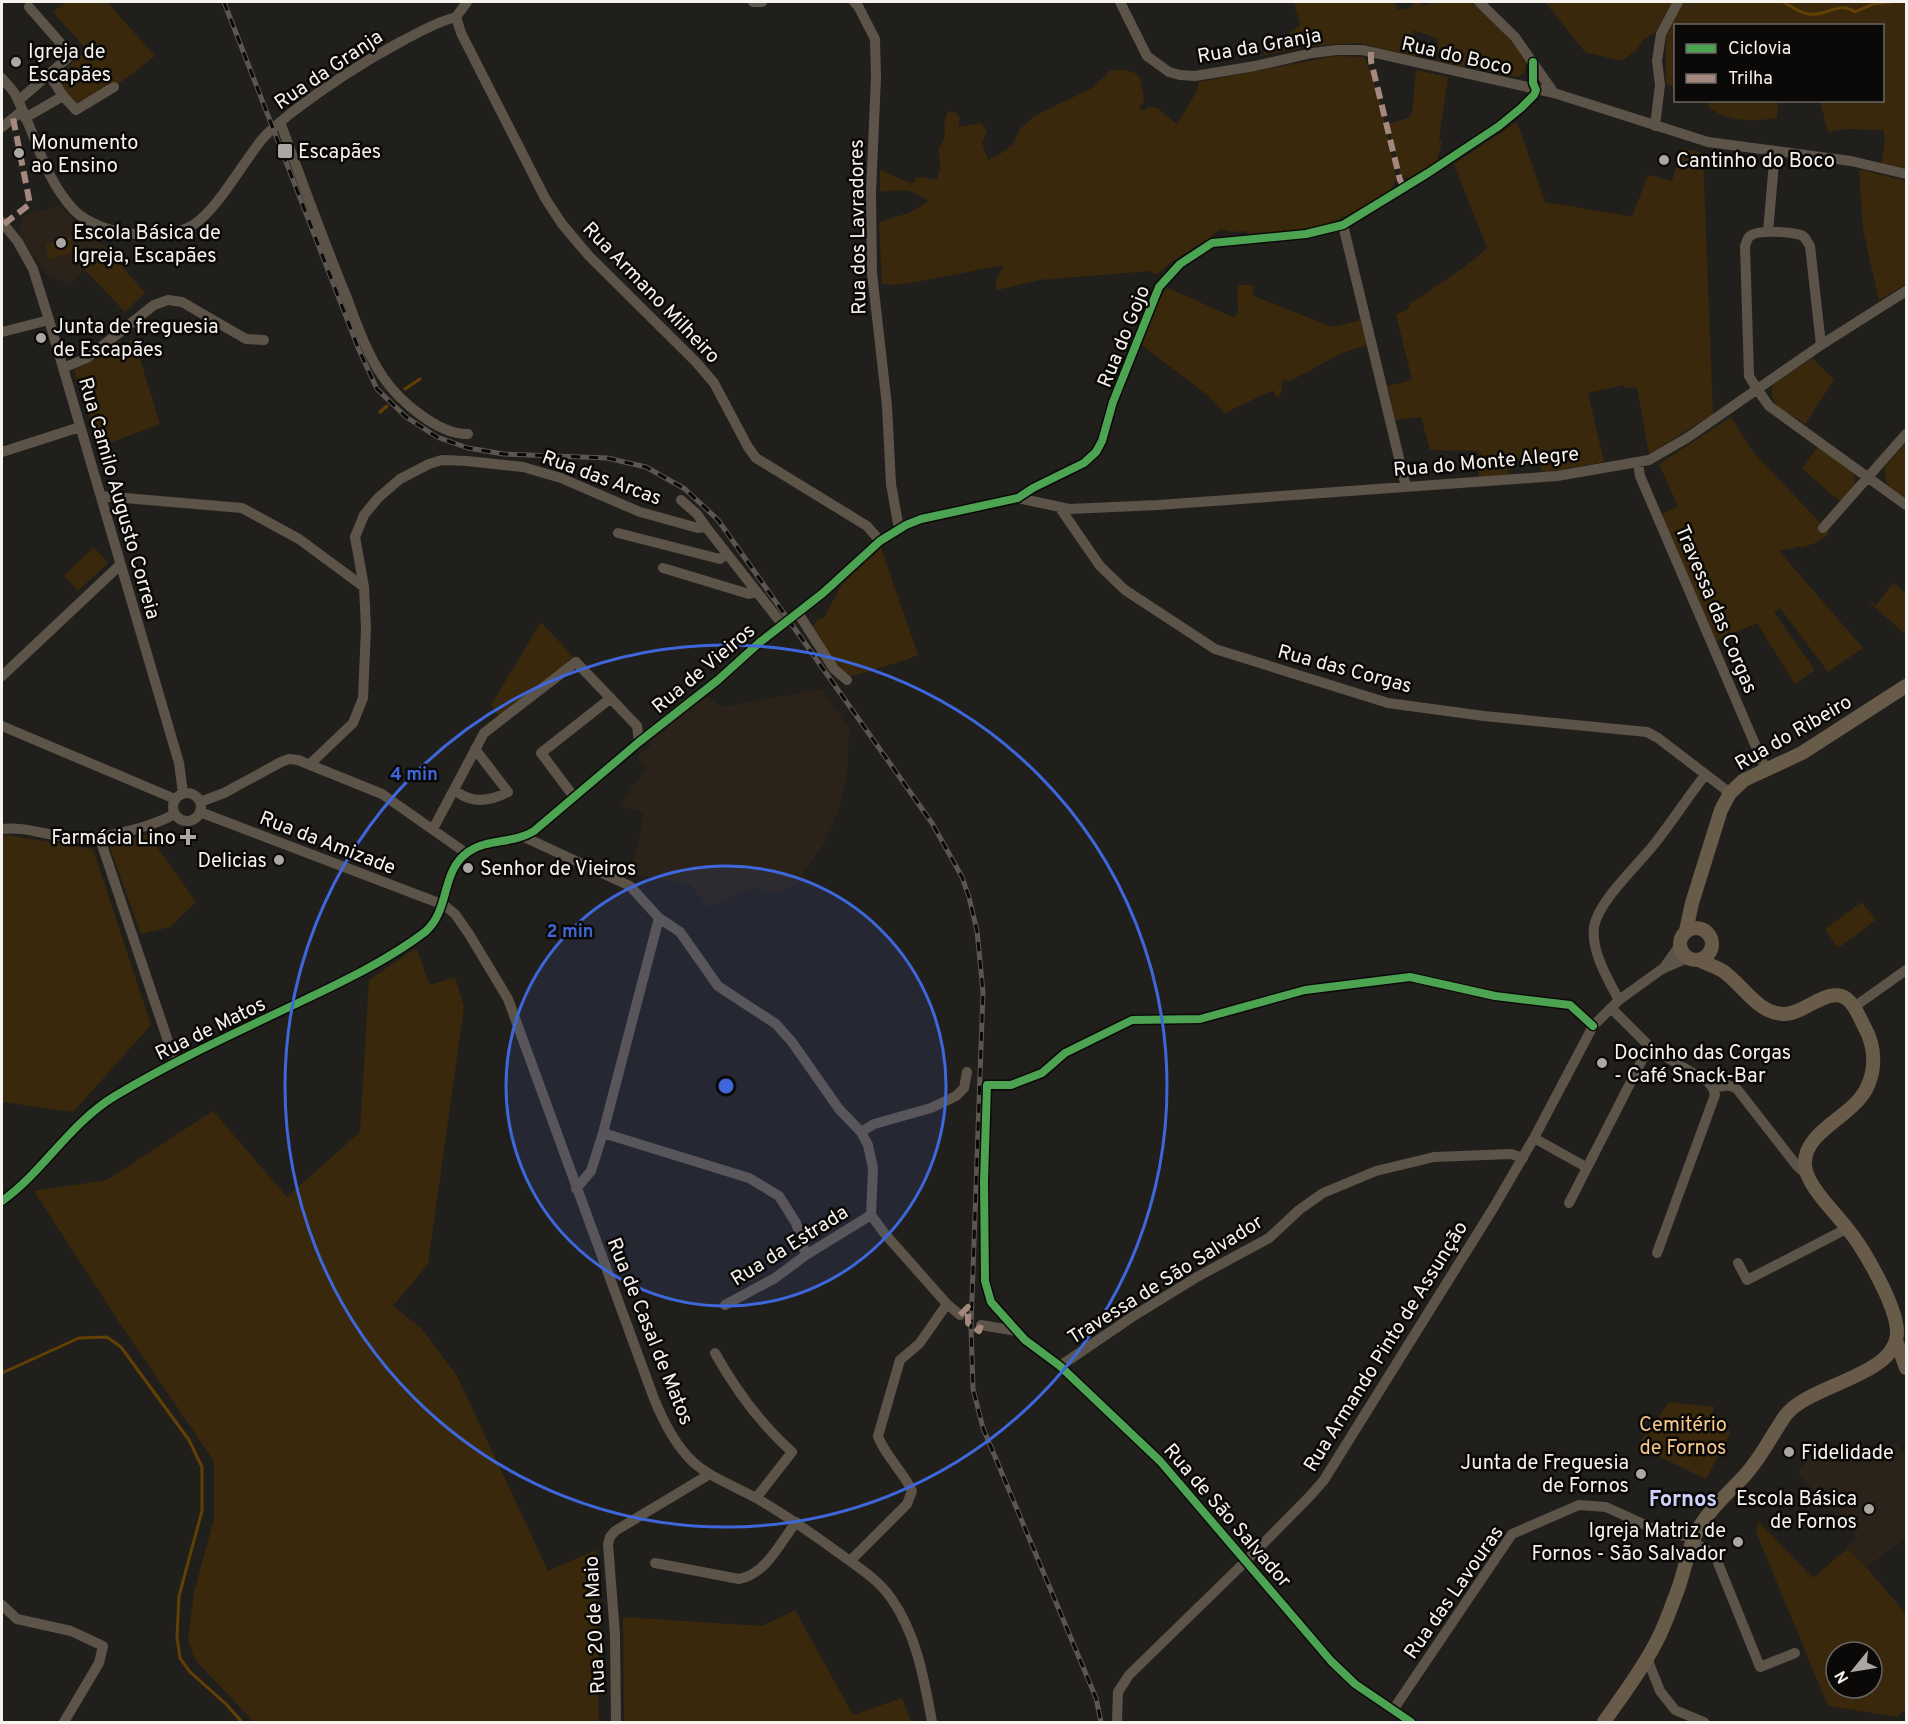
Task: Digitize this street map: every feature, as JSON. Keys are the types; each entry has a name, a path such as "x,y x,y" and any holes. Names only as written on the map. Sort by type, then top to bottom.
{"main road":[{"name":"Rua do Ribeiro","path":"1686,932 1692,903 1721,810 1730,793 1744,780 1802,753 1906,686"},
{"name":"Rua do Ribeiro","path":"1696,895 1706,931"},
{"path":"1722,970 1712,940 1706,931 1696,928 1686,932 1681,940 1681,950 1694,959 1722,970 1765,1010 1780,1014 1794,1014 1824,997 1838,994 1854,1007 1869,1035 1873,1069 1863,1096 1811,1143 1804,1164 1811,1183 1848,1228 1864,1254 1895,1320 1896,1340 1906,1368"},
{"path":"1694,959 1708,955 1712,945"},
{"path":"1604,1722 1655,1645 1679,1589 1694,1540 1708,1513 1747,1473 1792,1408 1882,1360 1889,1355 1896,1340"},
{"path":"1882,1360 1906,1373"}],"street":[{"path":"456,17 467,2"},
{"path":"753,2 762,2"},
{"name":"Rua dos Lavradores","path":"854,2 875,39 876,77 871,193 872,273 887,406 891,484 899,529"},
{"name":"Rua da Granja","path":"1120,2 1147,56 1169,72 1180,75 1195,76 1337,50 1371,52"},
{"path":"1479,2 1515,37 1554,93"},
{"path":"1655,126 1660,85 1657,61 1661,34 1678,2"},
{"path":"2,127 22,110 49,74 71,55 29,7"},
{"name":"Rua da Granja","path":"2,78 16,94 57,188 74,211 95,226 126,233 176,232 201,219 264,136 310,98 371,58 438,21 456,17"},
{"name":"Rua Armano Milheiro","path":"456,17 461,33 545,198 562,224 590,256 714,383 756,458 867,526 880,541"},
{"name":"Rua do Boco","path":"1371,52 1554,93 1708,142 1851,161 1906,174"},
{"path":"1533,62 1533,83 1536,90"},
{"path":"49,74 63,96 76,110 114,87"},
{"name":"Rua do Gojo","path":"1018,498 1083,463 1096,452 1159,287 1180,264 1203,248 1222,241 1306,234 1343,225 1405,188 1499,126 1528,103 1536,90"},
{"path":"22,110 63,96"},
{"path":"280,122 364,342 384,378 404,400 439,427 456,435 468,434"},
{"path":"1768,232 1775,151"},
{"name":"Rua Camilo Augusto Correia","path":"2,222 18,242 33,269 49,320 179,763 179,796"},
{"path":"1343,225 1406,487"},
{"path":"1821,345 1810,246 1806,239 1801,235 1755,233 1748,238 1745,246 1749,376 1769,405 1906,505"},
{"name":"Rua do Monte Alegre","path":"1018,498 1060,508 1158,505 1557,476 1649,460 1906,291"},
{"path":"63,368 87,358 154,305 168,300 182,302 246,339 264,340"},
{"path":"2,332 49,320"},
{"path":"2,452 80,427"},
{"path":"1823,528 1906,434"},
{"name":"Rua das Arcas","path":"310,764 352,723 363,698 366,628 364,587 355,537 364,515 378,498 400,479 442,460 523,467 561,478 640,512 698,528 706,527"},
{"name":"Travessa das Corgas","path":"1638,462 1640,476 1766,770"},
{"path":"101,496 243,508 299,539 364,587"},
{"name":"Rua de Vieiros","path":"466,853 496,842 524,837 534,831 639,742 718,680 782,624 824,593 880,541 921,519 1018,498"},
{"path":"681,500 697,514 782,624"},
{"name":"Rua das Corgas","path":"1060,508 1100,566 1125,590 1215,650 1388,703 1484,716 1647,732 1730,793"},
{"path":"618,533 720,559 727,554"},
{"path":"2,676 120,565"},
{"path":"663,568 749,594 757,592"},
{"path":"798,613 834,669 847,681"},
{"path":"433,829 484,733 576,662 637,726 639,742"},
{"path":"574,797 541,753 611,698"},
{"path":"2,727 179,796 191,793 200,807"},
{"path":"460,794 465,798 481,800 494,799 508,792 475,749"},
{"path":"179,796 173,807 175,814 186,821 194,819 200,807 289,759 310,764 382,794 466,853 450,875 444,905"},
{"path":"1657,1253 1715,1095 1708,1082 1651,1048 1615,1004 1594,943 1594,926 1601,908 1656,842 1705,775"},
{"name":"Rua da Amizade","path":"200,807 444,905"},
{"path":"2,829 41,832 69,838 99,836 153,824 175,814"},
{"path":"99,836 175,1062"},
{"path":"524,837 630,886 658,918 680,932 718,986 776,1024 792,1042 839,1109 861,1132 868,1145 873,1168 871,1215 947,1304 960,1315"},
{"name":"Rua de Matos","path":"2,1201 88,1115 112,1098 175,1062 361,972 425,932 433,925 444,905"},
{"name":"Rua de Casal de Matos","path":"444,905 466,928 508,999 660,1414 692,1461 710,1474 796,1522 872,1578 890,1597 908,1627 923,1672 932,1722"},
{"path":"576,1189 591,1172 603,1133 658,918"},
{"name":"Rua Armando Pinto de Assunção","path":"1117,1722 1118,1692 1129,1675 1246,1562 1310,1496 1329,1471 1523,1158 1593,1026 1615,1004 1662,969 1680,945"},
{"name":"Rua Armando Pinto de Assunção","path":"1662,969 1694,959"},
{"path":"1854,1007 1906,970"},
{"name":"Rua de São Salvador","path":"1411,1722 1355,1684 1331,1661 1160,1461 1060,1366 1025,1340 991,1302 985,1281 984,1181 987,1085 1011,1085 1042,1073 1065,1053 1132,1020 1200,1019 1305,990 1410,977 1495,996 1570,1005 1593,1026"},
{"path":"1569,1203 1642,1060 1651,1048"},
{"path":"861,1132 874,1124 931,1108 956,1096 964,1088 967,1072"},
{"path":"1713,1088 1728,1085 1737,1089 1797,1166 1806,1174"},
{"path":"603,1133 750,1178 779,1196 796,1223 806,1255"},
{"path":"1534,1138 1586,1167"},
{"name":"Travessa de São Salvador","path":"1060,1366 1188,1282 1269,1238 1299,1210 1323,1193 1376,1171 1434,1157 1511,1154 1523,1158"},
{"name":"Rua da Estrada","path":"724,1305 775,1278 806,1255 871,1215"},
{"path":"1738,1263 1747,1280 1848,1228"},
{"path":"850,1561 907,1504 912,1491 907,1480 882,1448 878,1436 900,1360 919,1344 947,1304"},
{"path":"981,1325 1017,1331"},
{"path":"716,1353 731,1381 774,1436 792,1452 756,1498"},
{"name":"Rua 20 de Maio","path":"616,1722 615,1635 608,1544 610,1537 615,1531 710,1474"},
{"name":"Rua das Lavouras","path":"1393,1710 1512,1534 1579,1505 1606,1507 1654,1529 1694,1540"},
{"path":"655,1563 739,1579 751,1577 761,1568 796,1522"},
{"path":"1694,1540 1716,1558 1760,1667 1795,1653"},
{"path":"2,1605 17,1619 71,1631 103,1646 99,1663 64,1722"},
{"path":"1647,1658 1660,1691 1675,1710 1704,1722"}],"shaded area":[{"name":"Escola Básica de Igreja, Escapães","path":"60,205 82,231 105,246 71,285 47,274 20,237 19,230 24,215"},
{"path":"822,689 849,728 848,761 846,782 834,823 820,850 803,872 806,878 779,893 770,893 753,887 709,908 690,884 630,874 643,814 620,806 646,769 637,757 651,745 649,742 707,696 722,707"},
{"name":"Escola Básica de Fornos","path":"1844,1442 1857,1464 1896,1442 1906,1458 1906,1538 1866,1567 1845,1548 1856,1537 1797,1472 1810,1458 1833,1445"}],"green space":[{"path":"66,2 107,2 155,56 118,84 72,105 55,78 87,50 53,12"},
{"path":"1294,2 1395,2 1398,10 1411,8 1413,2 1420,2 1425,6 1429,2 1471,2 1509,37 1527,62 1524,73 1518,77 1439,62 1437,38 1413,30 1416,57 1359,43 1309,46 1260,56 1300,25"},
{"path":"1545,2 1674,2 1655,32 1642,41 1638,48 1622,61 1585,52"},
{"path":"1682,2 1906,2 1906,169 1881,163 1885,140 1883,130 1845,129 1828,132 1820,102 1884,102 1884,24 1674,24 1674,87 1666,84 1666,29"},
{"path":"1335,56 1364,57 1380,101 1396,176 1394,185 1374,202 1313,229 1248,234 1245,231 1231,232 1220,229 1174,260 1157,275 1150,271 1039,280 997,290 995,282 1004,265 896,285 882,284 879,222 909,213 928,202 912,192 893,190 880,192 880,170 914,183 916,178 937,179 940,170 939,148 945,137 944,123 948,111 956,113 960,118 958,127 981,123 987,131 982,143 988,160 1013,144 1019,130 1034,116 1092,88 1111,70 1135,73 1140,78 1144,98 1143,104 1139,106 1140,109 1144,111 1149,107 1157,108 1177,124 1197,91 1199,82"},
{"path":"1416,70 1448,77 1439,139 1442,141 1437,161 1409,179 1402,176 1399,170 1388,124 1408,118 1412,112"},
{"path":"1706,102 1778,102 1777,118 1759,120 1728,117 1711,108"},
{"path":"1517,122 1545,202 1632,217 1648,175 1672,181 1682,148 1703,153 1713,414 1649,454 1637,387 1625,388 1624,385 1588,393 1604,462 1543,473 1537,456 1507,462 1508,475 1479,478 1478,451 1430,450 1421,417 1395,420 1388,386 1412,380 1396,314 1407,310 1410,304 1463,268 1487,248 1454,164"},
{"path":"1859,169 1906,181 1906,284 1879,300 1863,230"},
{"path":"71,237 75,252 49,259 45,244"},
{"path":"105,246 145,293 125,312 85,270"},
{"path":"1237,285 1252,285 1254,296 1332,327 1358,321 1360,318 1367,345 1342,353 1292,380 1283,381 1280,396 1276,397 1273,390 1225,413 1207,395 1142,345 1151,318 1166,287 1235,318 1238,310"},
{"path":"134,339 160,424 99,447 74,370"},
{"path":"1812,358 1834,380 1805,424 1781,409 1773,399 1772,393 1773,385"},
{"path":"1731,417 1753,452 1830,533 1818,542 1801,548 1799,546 1790,550 1786,548 1780,552 1863,648 1828,672 1780,608 1774,612 1815,670 1795,684 1757,623 1715,641 1661,514 1678,506 1659,464"},
{"path":"1906,442 1906,499 1887,483 1885,467"},
{"path":"1818,446 1852,471 1855,480 1853,488 1842,503 1802,469"},
{"path":"94,547 108,563 78,591 64,576"},
{"path":"881,548 918,655 852,676 839,670 812,628 817,620 824,618 842,584"},
{"path":"1893,583 1906,593 1906,635 1869,602 1876,605"},
{"path":"541,622 575,659 499,717 491,705"},
{"path":"148,834 196,902 170,927 141,934 109,845"},
{"path":"2,836 93,849 151,1025 73,1112 2,1102"},
{"path":"1862,902 1876,920 1838,948 1825,929"},
{"path":"416,948 430,985 455,977 464,1007 428,1264 393,1306 421,1328 457,1376 548,1571 596,1550 599,1722 254,1722 195,1660 188,1640 194,1593 214,1518 214,1461 121,1325 34,1191 107,1180 213,1111 287,1197 360,1132 369,980"},
{"name":"Cemitério de Fornos","path":"1669,1402 1715,1407 1708,1419 1731,1432 1706,1479 1637,1446"},
{"path":"1759,1522 1813,1578 1847,1549 1866,1567 1906,1614 1906,1709 1897,1717 1828,1706 1826,1700 1884,1700 1884,1640 1824,1640 1824,1696 1756,1532"},
{"path":"795,1610 853,1715 902,1698 911,1722 624,1722 623,1617 762,1626"}],"waterway":[{"path":"1783,2 1809,14 1838,8 1855,12 1873,4 1890,2"},
{"path":"405,389 420,379"},
{"path":"380,412 387,406"},
{"path":"2,1373 79,1338 107,1337 121,1347 189,1440 202,1467 202,1511 179,1596 177,1637 180,1658 190,1672 226,1704 242,1722"}],"railway":[{"path":"224,2 359,350 377,389 406,417 437,437 468,448 504,454 607,458 646,467 685,489 718,520 932,823 962,877 977,931 983,992 971,1326 973,1389 983,1428 1096,1698 1101,1722"}],"marked path":[{"path":"1371,52 1371,61 1400,180 1405,188"},
{"path":"4,224 30,204 13,118"},
{"path":"960,1315 968,1307 968,1323 979,1331 981,1325"}],"cycle path":[{"path":"2,1201 31,1176 70,1133 115,1096 184,1058 365,970 425,932 439,913 453,870 468,852 484,845 518,838 534,831 639,742 718,680 759,643 823,593 880,541 906,525 921,519 1018,498 1033,488 1084,463 1096,452 1102,441 1113,402 1159,287 1180,264 1212,243 1306,234 1343,225 1428,173 1499,126 1521,108 1536,90 1533,83 1533,62"},
{"path":"1411,1722 1355,1684 1331,1661 1160,1461 1060,1366 1025,1340 991,1302 985,1281 984,1181 987,1085 1011,1085 1042,1073 1065,1053 1132,1020 1200,1019 1305,990 1410,977 1495,996 1570,1005 1593,1026"}],"place":[{"name":"Igreja de Escapães","path":"16,62"},
{"name":"Escapães","path":"285,151"},
{"name":"Monumento ao Ensino","path":"19,153"},
{"name":"Cantinho do Boco","path":"1664,160"},
{"name":"Escola Básica de Igreja, Escapães","path":"61,243"},
{"name":"Junta de freguesia de Escapães","path":"41,338"},
{"name":"Farmácia Lino","path":"188,837"},
{"name":"Delicias","path":"279,860"},
{"name":"Senhor de Vieiros","path":"468,868"},
{"name":"Docinho das Corgas - Café Snack-Bar","path":"1602,1063"},
{"name":"Fidelidade","path":"1789,1452"},
{"name":"Junta de Freguesia de Fornos","path":"1641,1474"},
{"name":"Escola Básica de Fornos","path":"1869,1509"},
{"name":"Igreja Matriz de Fornos - São Salvador","path":"1738,1542"}],"district":[{"name":"Fornos","path":"1683,1498"}]}
